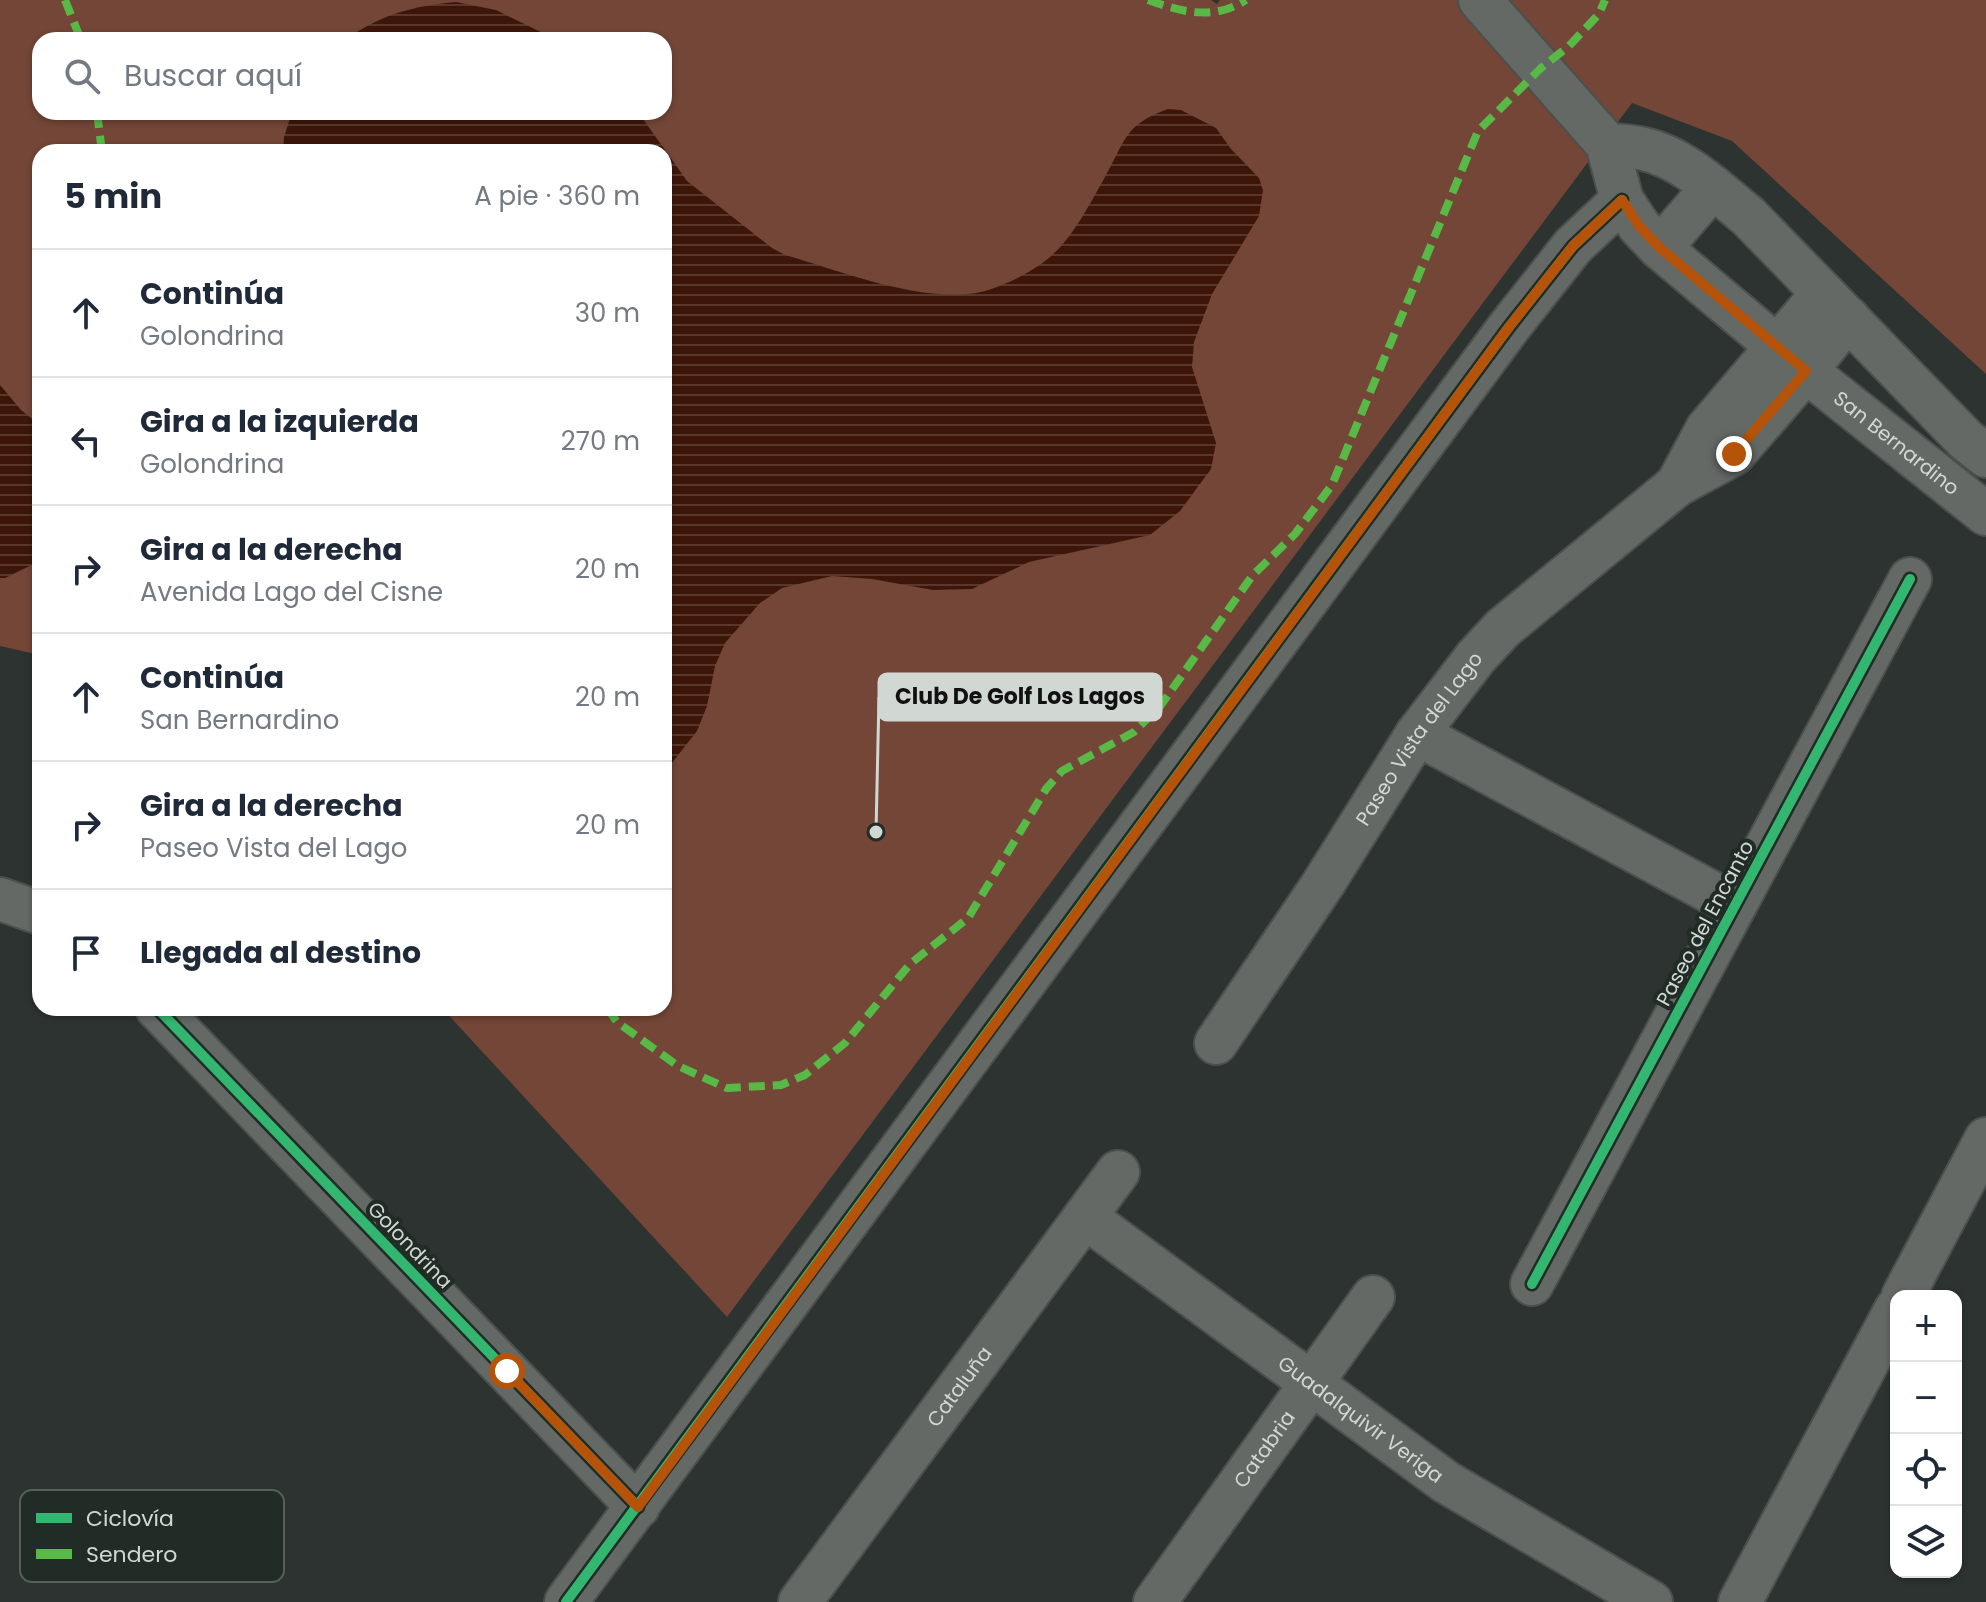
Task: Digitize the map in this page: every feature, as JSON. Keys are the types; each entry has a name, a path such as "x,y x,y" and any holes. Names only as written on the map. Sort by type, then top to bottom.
{"street":[{"path":"566,1602 1509,327 1573,246 1622,200 1607,144 1480,0"},
{"path":"1607,144 1646,149 1681,165 1713,187 1748,216 1966,440 1986,456"},
{"path":"1660,248 1713,187"},
{"name":"San Bernardino","path":"1622,200 1639,226 1696,280 1986,514"},
{"name":"Paseo Vista del Lago","path":"1216,1043 1323,884 1417,734 1476,657 1503,628 1677,485 1734,454 1792,359 1836,306"},
{"name":"Paseo del Encanto","path":"1532,1284 1910,579"},
{"path":"1417,734 1735,905"},
{"path":"0,899 32,910"},
{"name":"Golondrina","path":"165,1016 638,1507"},
{"path":"1906,1290 1986,1139"},
{"name":"Cataluña","path":"800,1602 1118,1172"},
{"name":"Guadalquivir Veriga","path":"1085,1217 1446,1482 1651,1602"},
{"name":"Catabria","path":"1155,1602 1373,1297"},
{"path":"1740,1602 1890,1320"}],"shaded area":[{"path":"0,0 1211,0 1217,4 1220,0 1986,0 1986,374 1732,141 1632,103 727,1317 449,1016 672,1016 672,144 32,144 32,653 0,646"},
{"path":"456,2 496,10 541,32 357,32 398,13"},
{"path":"1168,109 1181,110 1216,128 1259,178 1263,190 1259,216 1212,294 1194,342 1192,367 1216,443 1211,469 1180,511 1150,535 1029,562 972,589 933,590 872,579 832,576 782,588 760,603 725,643 715,666 707,706 697,731 672,763 672,160 687,181 785,255 899,288 968,294 997,287 1019,277 1054,253 1079,222 1128,135 1154,115"},
{"path":"289,120 644,120 661,144 284,144"},
{"path":"0,385 32,419 32,565 0,578"}],"marked path":[{"path":"65,0 78,32"},
{"path":"1148,0 1197,12 1222,11 1246,0"},
{"path":"613,1016 678,1066 727,1088 781,1085 805,1075 845,1043 910,964 968,918 1046,789 1062,771 1134,732 1161,705 1252,576 1295,534 1332,485 1478,131 1541,68 1569,46 1599,14 1605,0"},
{"path":"98,120 101,144"}],"cycle path":[{"path":"566,1602 1509,327 1573,246 1622,200"},
{"path":"1532,1284 1910,579"},
{"path":"165,1016 638,1507"}],"place":[{"name":"Club De Golf Los Lagos","path":"876,832"}],"route":[{"path":"507,1371 638,1507 1509,327 1573,246 1622,200 1639,226 1660,248 1806,371 1734,454"}]}
